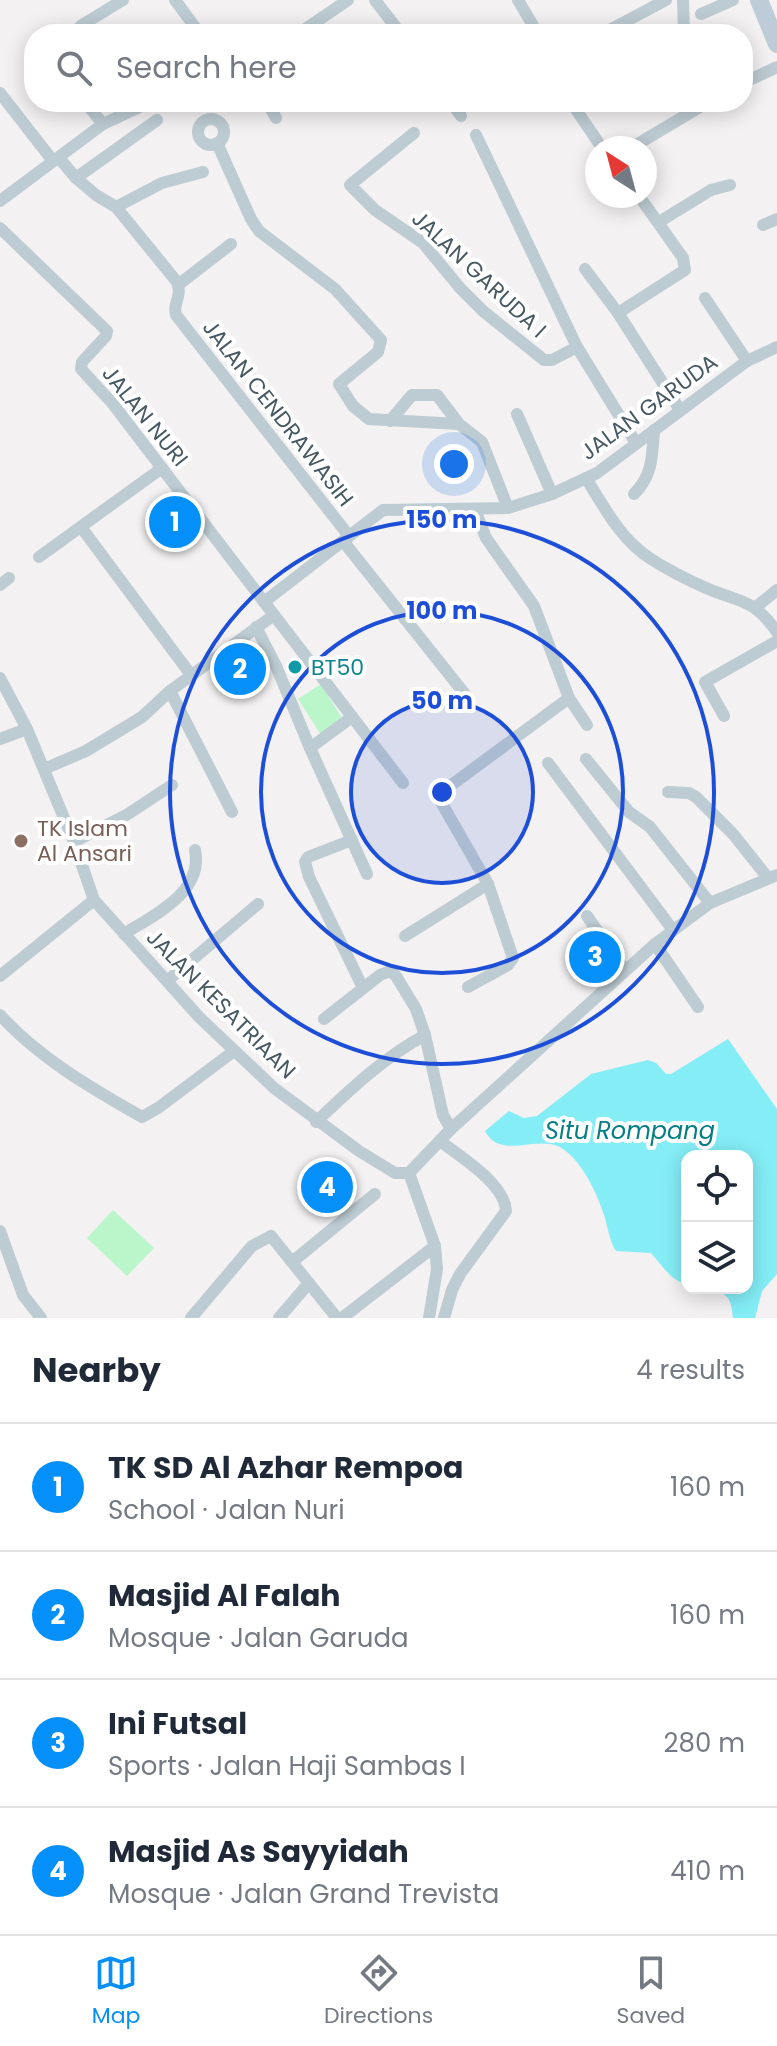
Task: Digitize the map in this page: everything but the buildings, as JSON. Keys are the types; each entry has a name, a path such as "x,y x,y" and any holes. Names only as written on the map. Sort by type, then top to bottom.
{"main road":[{"path":"759,0 777,44"}],"street":[{"path":"84,24 123,0"},
{"path":"175,0 193,24"},
{"path":"313,24 348,0"},
{"path":"375,0 393,24"},
{"path":"518,0 532,24"},
{"path":"621,24 666,0"},
{"path":"683,0 684,24"},
{"path":"701,14 733,0"},
{"path":"753,78 777,67"},
{"path":"0,93 56,160 96,195 116,207 178,285 231,244"},
{"path":"93,112 103,124"},
{"path":"0,201 103,124 129,112"},
{"path":"273,112 276,118"},
{"path":"458,112 461,116"},
{"path":"578,112 594,136"},
{"path":"651,136 691,112"},
{"path":"76,178 157,120"},
{"name":"JALAN GARUDA I","path":"414,133 352,181 350,185 353,190 375,210 423,243 483,311 544,360 552,360 577,347"},
{"name":"JALAN GARUDA I","path":"476,135 577,347 636,443"},
{"path":"217,143 259,231 335,289 381,340 378,352 339,384 353,406 369,419 459,424"},
{"path":"116,207 162,183 203,172"},
{"path":"659,222 711,190 730,185"},
{"path":"618,313 686,268 683,258 648,208"},
{"path":"763,225 777,219"},
{"name":"JALAN NURI","path":"0,228 107,331 82,362 81,369 113,404 264,602"},
{"path":"585,269 618,313 680,410"},
{"name":"JALAN CENDRAWASIH","path":"178,285 181,293 174,311 176,315 468,698"},
{"path":"705,298 747,361"},
{"name":"JALAN GARUDA","path":"264,602 383,510 508,508 552,494 597,473 747,361 777,347"},
{"path":"390,421 412,395 437,395 459,424 482,442 508,508"},
{"path":"517,414 552,494"},
{"path":"634,494 650,473 654,430"},
{"path":"39,557 162,468"},
{"path":"586,478 613,521 650,558 707,588 756,607 777,632"},
{"path":"475,510 486,538 534,606 569,698 587,725"},
{"path":"81,527 191,675"},
{"path":"756,607 777,590"},
{"path":"264,602 403,783"},
{"path":"44,769 86,751 131,723 274,615"},
{"path":"256,627 284,683 367,874"},
{"path":"724,716 705,682 777,641"},
{"path":"0,678 44,769 94,900 0,976"},
{"path":"170,691 232,812"},
{"path":"468,987 508,965 513,958 488,884 441,802 442,792 569,698"},
{"path":"310,748 352,717"},
{"path":"0,739 27,729"},
{"path":"586,759 629,812 650,827 710,903"},
{"path":"548,763 673,930"},
{"path":"74,842 128,814 172,785"},
{"path":"429,1318 437,1269 435,1246 409,1173 451,1129 624,969 710,903 773,876 693,794 668,792"},
{"path":"352,840 308,857 305,862 309,877 363,988"},
{"path":"124,934 167,906 185,890 196,870 195,850"},
{"path":"405,936 488,884"},
{"name":"JALAN KESATRIAAN","path":"94,900 234,1051 316,1122 395,1173 409,1173"},
{"path":"167,981 258,904"},
{"path":"587,916 624,969"},
{"path":"655,944 698,1007"},
{"path":"324,1019 390,971 396,976 416,1009 443,1115 451,1129"},
{"path":"0,1015 22,1039 94,1089 142,1117 234,1051"},
{"path":"316,1122 396,1051 425,1035"},
{"path":"440,1141 492,1182 504,1196 506,1211 460,1274 444,1318"},
{"path":"292,1262 375,1194"},
{"path":"0,1231 23,1295 41,1318"},
{"path":"191,1318 259,1241 271,1236 340,1318 435,1246"},
{"path":"279,1318 309,1283"}],"green space":[{"path":"321,684 343,720 321,735 298,699"},
{"path":"113,1210 154,1248 127,1276 87,1238"}],"water":[{"name":"Situ Rompang","path":"728,1039 777,1109 777,1274 762,1291 755,1318 733,1318 731,1304 723,1294 753,1294 753,1150 681,1150 681,1282 651,1253 616,1251 593,1187 568,1152 551,1144 500,1144 485,1131 509,1111 524,1118 537,1116 591,1074 648,1060 656,1063 666,1074 671,1074"}],"place":[{"name":"TK SD Al Azhar Rempoa","path":"175,522"},
{"name":"BT50","path":"295,667"},
{"name":"Masjid Al Falah","path":"240,669"},
{"name":"TK Islam Al Ansari","path":"21,841"},
{"name":"Ini Futsal","path":"595,957"},
{"name":"Masjid As Sayyidah","path":"327,1187"}]}
